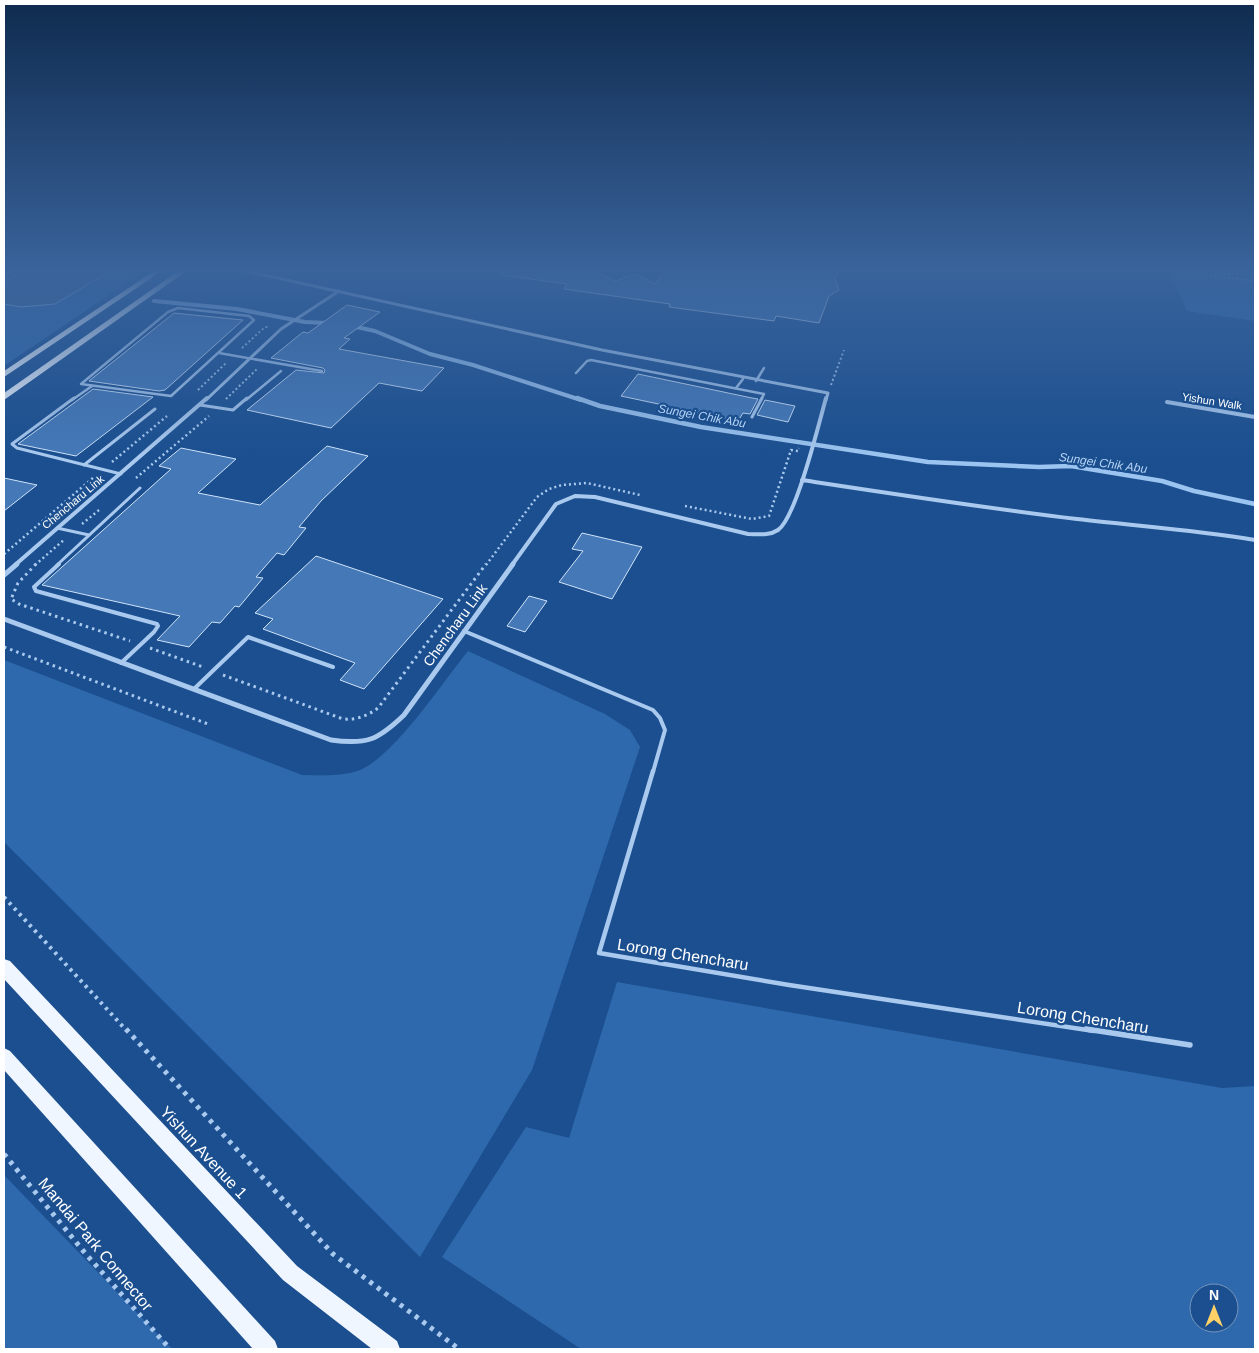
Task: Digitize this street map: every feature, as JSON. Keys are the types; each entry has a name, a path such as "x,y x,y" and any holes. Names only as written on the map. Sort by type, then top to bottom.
{"main road":[{"path":"4,375 70,330"},
{"path":"4,397 98,330"},
{"name":"Yishun Avenue 1","path":"4,967 290,1273 389,1349"},
{"path":"4,1057 267,1349"}],"street":[{"name":"Chencharu Link","path":"4,575 200,405 280,330"},
{"path":"509,330 742,379 828,393"},
{"name":"Chencharu Link","path":"4,619 121,663 195,688 221,700 331,740 352,743 370,740 386,732 404,715 556,504 562,499 572,496 594,497 748,534 759,535 778,530 786,524 802,480 828,393"},
{"name":"Yishun Walk","path":"1167,402 1255,417"},
{"path":"802,480 974,506 1079,519 1167,527 1255,540"}],"lane":[{"path":"147,330 81,383 171,396 243,330"},
{"path":"219,353 322,371"},
{"path":"576,373 587,361 591,360 764,394 752,417"},
{"path":"756,381 764,368"},
{"path":"200,405 234,410 281,372"},
{"path":"736,388 742,379"},
{"path":"92,386 12,444 17,448 121,474"},
{"path":"84,465 155,409"},
{"path":"121,663 156,629 157,624 34,589 37,582 140,488"},
{"path":"57,528 89,535"},
{"name":"Lorong Chencharu","path":"464,631 652,710 660,718 665,730 599,953 789,985 1190,1045"},
{"path":"195,688 248,637 333,667"}],"path":[{"path":"192,395 261,330"},
{"path":"828,393 844,350"},
{"path":"223,403 265,361"},
{"path":"133,481 216,410"},
{"path":"4,554 170,414"},
{"path":"682,505 752,519 769,516 791,450 799,450"},
{"path":"214,672 343,719 358,720 378,708 537,497 560,484 574,482 588,482 644,496"},
{"path":"103,506 21,579 12,591 11,599 19,604 140,644 205,668"},
{"path":"4,647 208,724"},
{"path":"4,897 333,1254 459,1349"},
{"name":"Mandai Park Connector","path":"4,1154 85,1253 170,1349"}],"shaded area":[{"path":"4,330 57,330 4,366"},
{"path":"468,651 605,714 630,730 640,747 532,1070 420,1257 4,842 4,660 302,775 331,775 346,774 360,770 374,762 388,750 417,717"},
{"path":"617,982 1222,1088 1255,1086 1255,1349 581,1349 442,1257 526,1127 569,1138"},
{"path":"4,1175 169,1346 173,1349 4,1349"}],"building":[{"path":"153,330 232,330 165,390 159,391 89,381"},
{"path":"312,330 355,330 344,338 350,339 339,349 444,368 422,391 379,383 331,428 247,410 296,370 324,373 325,370 323,368 271,358 303,332 308,333"},
{"path":"638,374 758,399 750,414 743,413 738,421 621,396"},
{"path":"93,389 153,397 76,456 18,444"},
{"path":"765,400 795,406 788,422 757,415"},
{"path":"327,446 368,456 321,501 299,527 306,528 284,555 277,553 256,577 263,578 239,607 235,606 220,623 212,622 189,647 157,640 180,616 42,585 171,469 159,466 181,448 236,459 198,493 260,505"},
{"path":"4,478 37,485 4,511"},
{"path":"582,533 642,547 612,599 559,582 583,551 572,549"},
{"path":"316,556 443,599 364,689 340,680 355,663 263,629 273,619 255,613"},
{"path":"529,596 547,601 525,632 507,626"}],"waterway":[{"name":"Sungei Chik Abu","path":"371,330 430,354 473,365 581,400"},
{"name":"Sungei Chik Abu","path":"577,398 600,406 701,427 928,462 1039,467 1071,466 1162,481 1194,491 1255,504"}]}
